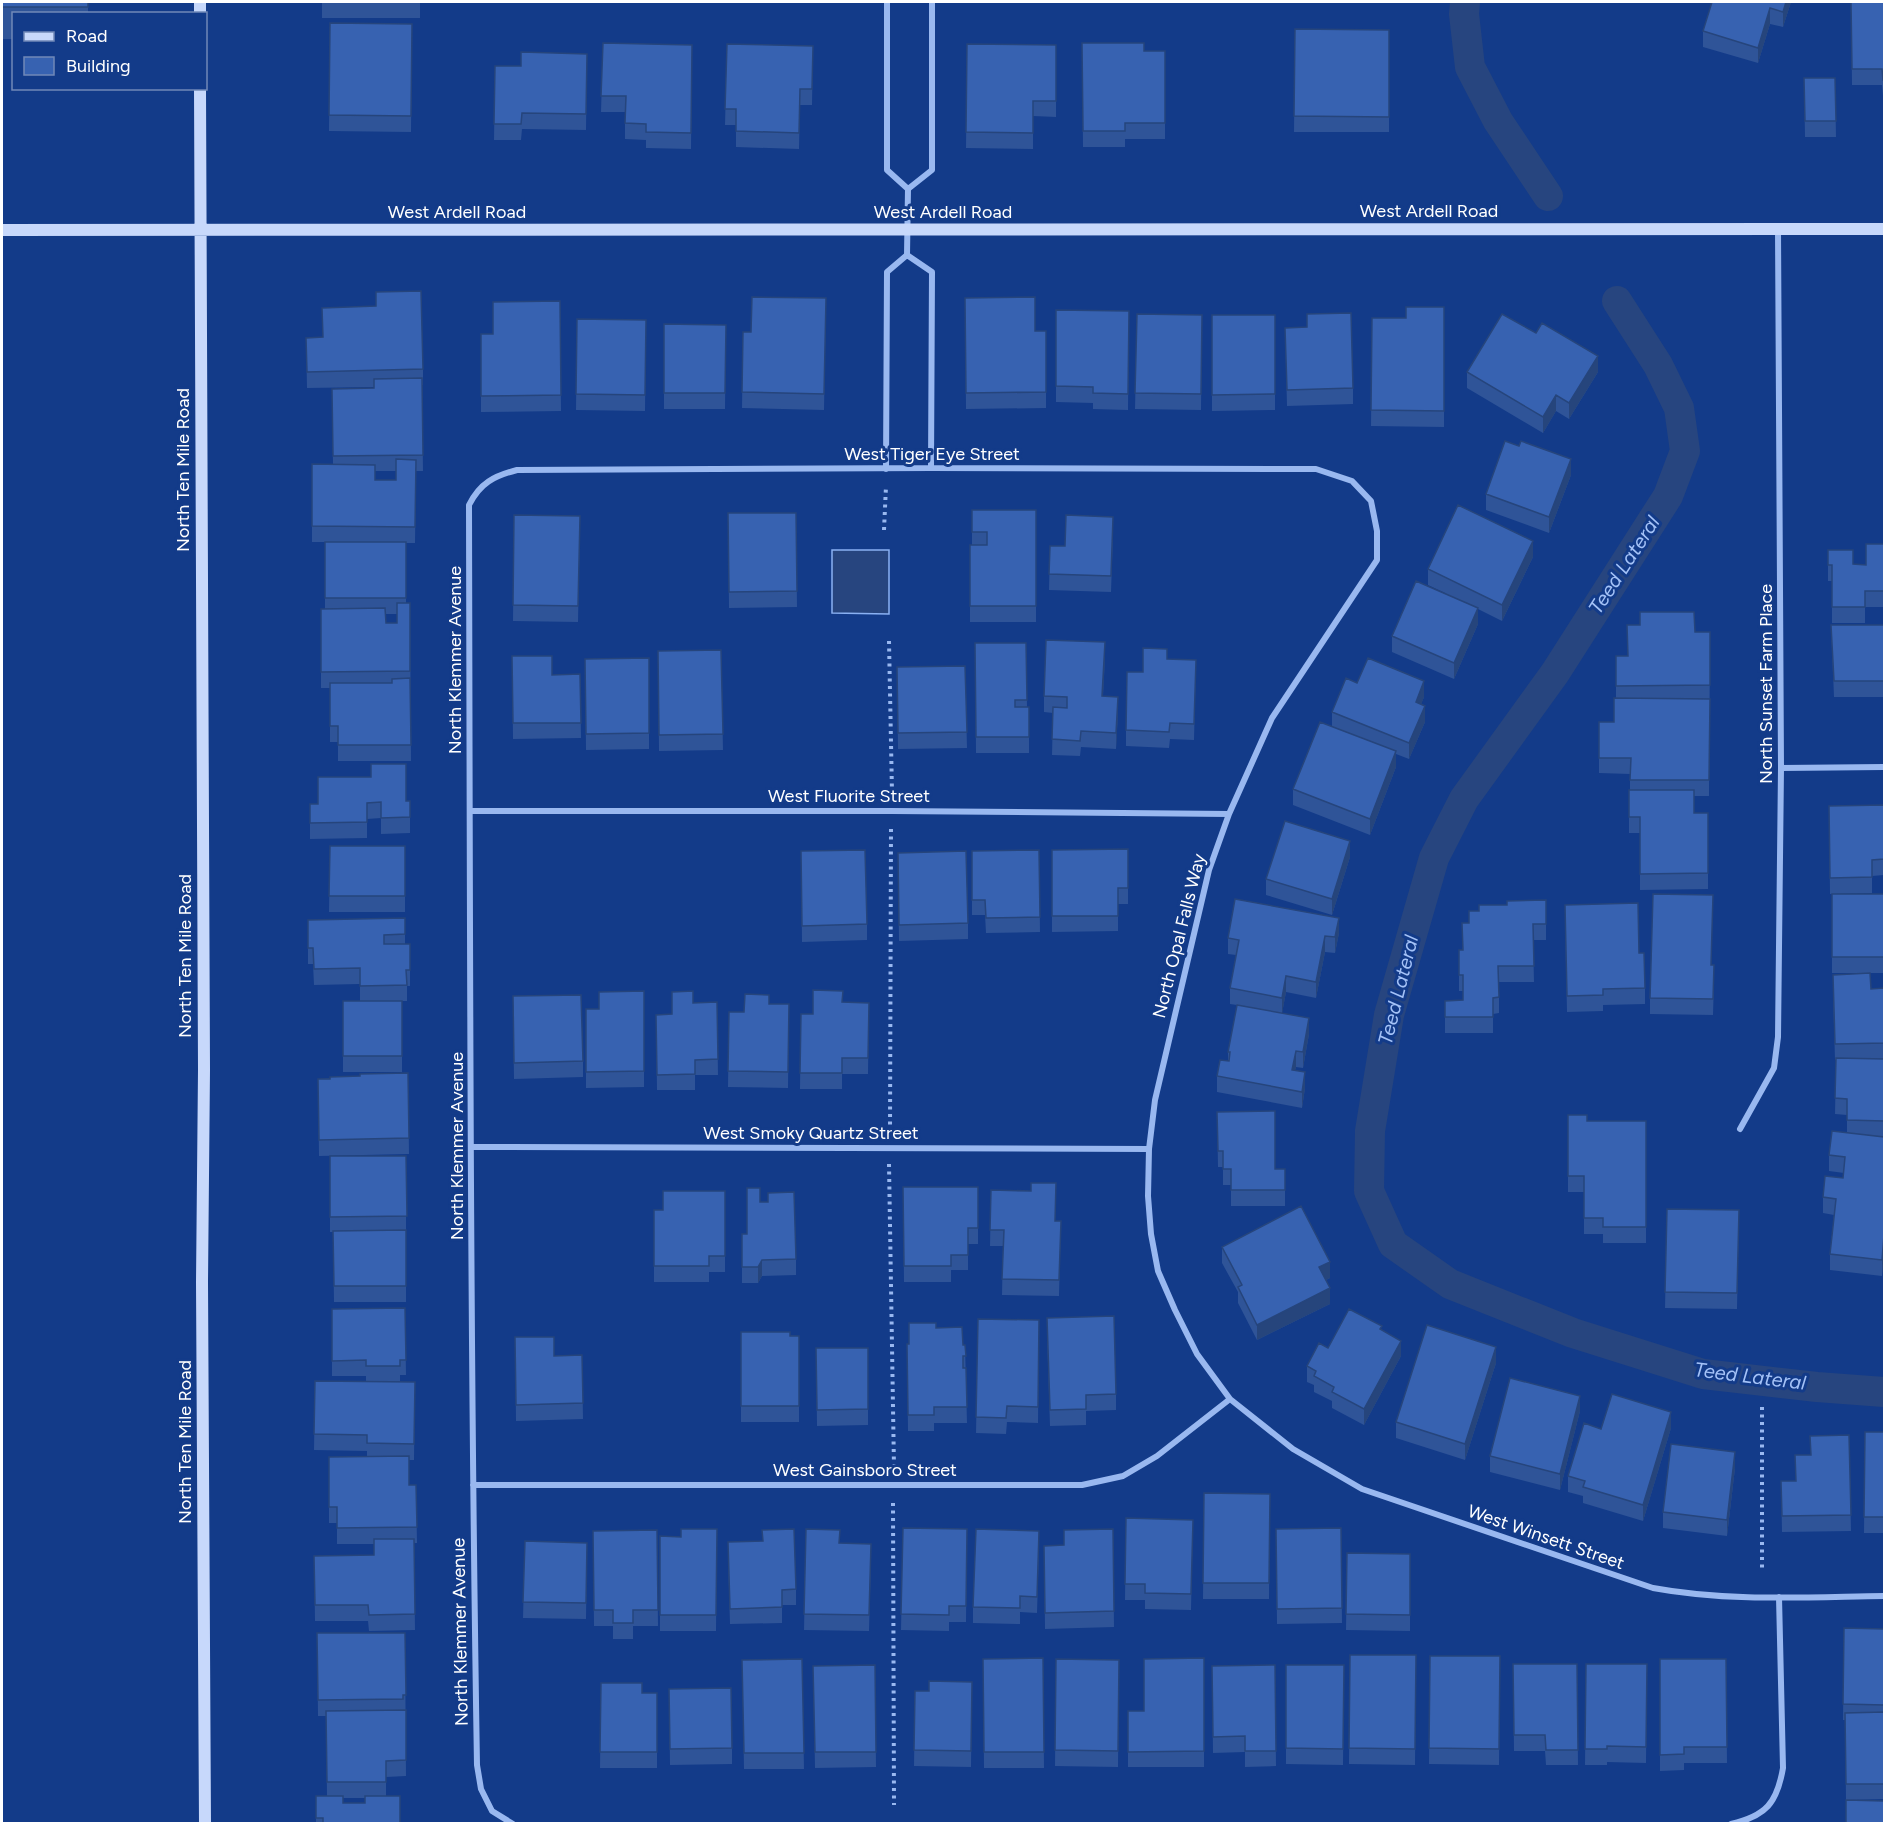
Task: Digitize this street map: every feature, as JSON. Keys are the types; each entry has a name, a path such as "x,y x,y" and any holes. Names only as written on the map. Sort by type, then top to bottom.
{"street":[{"path":"886,469 887,272 907,255 908,189 887,170 887,2"},
{"path":"908,189 932,170 932,2"},
{"name":"North Ten Mile Road","path":"200,90 205,1824"},
{"name":"North Sunset Farm Place","path":"1740,1129 1774,1068 1778,1038 1781,768 1778,229"},
{"name":"West Ardell Road","path":"2,230 1884,229"},
{"path":"907,255 932,272 931,468"},
{"name":"West Tiger Eye Street","path":"484,483 500,474 516,470 1316,469 1352,481 1371,501"},
{"name":"North Klemmer Avenue","path":"484,483 475,493 470,504 473,1147 471,1283 477,1764 481,1789 492,1811 513,1824"},
{"name":"North Opal Falls Way","path":"1230,1399 1197,1354 1158,1271 1149,1215 1149,1149 1155,1100 1209,870 1229,814 1272,718 1377,560 1377,531 1371,501"},
{"path":"1781,768 1884,767"},
{"name":"West Fluorite Street","path":"470,811 1229,814"},
{"name":"West Smoky Quartz Street","path":"473,1147 1149,1149"},
{"name":"West Gainsboro Street","path":"473,1485 1082,1485 1123,1476 1157,1456 1230,1399"},
{"name":"West Winsett Street","path":"1230,1399 1293,1449 1362,1489 1653,1588 1681,1593 1779,1597 1884,1596"},
{"path":"1731,1824 1750,1820 1768,1807 1779,1790 1783,1768 1779,1597"}],"path":[{"path":"884,530 886,469"},
{"path":"889,641 892,811 890,1148 894,1485 894,1805"},
{"path":"1762,1407 1762,1570"}],"water":[{"path":"832,550 889,550 889,614 832,613"}],"building":[{"path":"2,2 88,2 88,7 2,7"},
{"path":"1712,2 1786,2 1783,12 1770,8 1758,48 1703,31"},
{"path":"1851,2 1884,2 1884,80 1882,69 1852,69"},
{"path":"330,23 412,24 411,116 329,115"},
{"path":"1295,29 1389,30 1389,117 1294,116"},
{"path":"603,43 692,45 691,133 646,132 646,124 625,123 626,96 601,96"},
{"path":"1082,43 1144,43 1144,51 1165,51 1165,123 1125,123 1125,131 1083,131"},
{"path":"727,44 813,46 812,89 800,89 799,133 736,131 736,109 725,109"},
{"path":"967,44 1056,45 1056,101 1033,101 1033,133 966,132"},
{"path":"521,52 587,54 586,114 522,113 521,124 494,124 495,66 521,66"},
{"path":"1804,78 1835,78 1836,121 1805,121"},
{"path":"421,291 423,369 307,372 306,338 323,337 322,308 376,306 376,292"},
{"path":"752,297 826,298 824,394 742,392 743,332 751,332"},
{"path":"1035,297 1035,331 1046,331 1046,392 966,393 965,298"},
{"path":"560,301 561,395 481,396 481,334 493,334 493,302"},
{"path":"1406,307 1444,307 1444,411 1371,410 1372,318 1406,318"},
{"path":"1056,310 1129,311 1128,394 1093,393 1093,387 1056,386"},
{"path":"1351,313 1353,388 1287,390 1285,328 1307,327 1307,314"},
{"path":"1137,314 1202,315 1201,394 1135,393"},
{"path":"1502,314 1536,333 1542,323 1598,356 1569,403 1556,395 1543,417 1467,372"},
{"path":"1212,315 1275,315 1275,394 1212,395"},
{"path":"577,319 646,320 645,395 576,394"},
{"path":"664,324 726,325 725,393 664,393"},
{"path":"422,378 423,455 333,456 332,389 374,388 374,379"},
{"path":"1505,441 1519,446 1521,441 1571,459 1549,517 1486,494"},
{"path":"396,459 416,460 415,527 312,526 312,464 375,465 375,480 396,480"},
{"path":"1458,505 1533,541 1502,605 1428,569"},
{"path":"972,510 1036,510 1036,606 970,606 970,545 987,545 987,532 972,532"},
{"path":"728,513 796,513 797,591 729,592"},
{"path":"514,515 580,516 578,606 513,605"},
{"path":"1066,515 1113,517 1111,576 1049,574 1050,546 1065,546"},
{"path":"325,542 406,542 406,598 325,598"},
{"path":"1866,544 1884,544 1884,591 1865,591 1865,607 1832,607 1832,565 1828,565 1828,550 1853,550 1853,564 1866,565"},
{"path":"1416,581 1478,608 1454,663 1392,636"},
{"path":"397,603 410,603 410,671 321,672 321,609 385,608 386,623 397,623"},
{"path":"1640,612 1694,612 1695,632 1710,632 1710,685 1616,686 1616,656 1628,656 1627,625 1640,625"},
{"path":"1831,625 1884,625 1884,681 1834,681"},
{"path":"1046,640 1105,642 1102,696 1118,697 1116,733 1081,731 1080,741 1052,739 1053,707 1067,708 1067,697 1044,696"},
{"path":"975,643 1026,643 1027,700 1015,700 1015,707 1029,707 1029,737 976,737"},
{"path":"1143,648 1167,649 1167,659 1196,660 1194,724 1170,723 1169,732 1126,730 1127,672 1143,672"},
{"path":"721,650 723,734 659,735 658,651"},
{"path":"512,656 552,656 552,675 580,674 581,723 513,723"},
{"path":"649,658 649,733 586,734 585,659"},
{"path":"1368,658 1424,681 1416,702 1425,706 1409,743 1332,712 1346,678 1357,683"},
{"path":"965,666 967,732 898,733 897,667"},
{"path":"410,678 411,745 338,745 338,726 330,726 330,683 392,683 392,679"},
{"path":"1614,698 1710,699 1709,780 1630,780 1631,758 1599,758 1599,722 1614,722"},
{"path":"1320,722 1396,751 1370,819 1293,789"},
{"path":"371,764 406,764 406,801 410,801 410,817 381,818 381,802 367,803 367,822 310,823 310,804 318,804 318,777 371,777"},
{"path":"1629,790 1694,790 1694,813 1708,813 1708,873 1640,874 1640,817 1629,817"},
{"path":"1884,805 1884,859 1872,860 1872,877 1830,878 1829,806"},
{"path":"1285,821 1350,841 1332,899 1266,879"},
{"path":"330,846 405,846 405,896 329,896"},
{"path":"1128,849 1128,888 1118,888 1118,916 1052,916 1052,850"},
{"path":"865,850 867,924 802,926 801,851"},
{"path":"1039,850 1040,917 986,918 985,900 972,900 972,851"},
{"path":"966,851 968,923 899,925 898,853"},
{"path":"1653,894 1713,895 1711,965 1714,965 1713,999 1650,998"},
{"path":"1832,894 1884,894 1884,957 1832,957"},
{"path":"1235,899 1339,918 1335,937 1325,936 1316,982 1286,976 1282,998 1230,988 1239,940 1228,938"},
{"path":"1546,900 1546,924 1533,924 1534,966 1498,966 1499,997 1493,998 1493,1017 1445,1017 1445,1001 1463,1000 1463,975 1459,975 1459,950 1463,950 1462,923 1469,923 1469,911 1479,911 1479,905 1507,905 1507,901"},
{"path":"1638,903 1639,953 1644,953 1645,988 1603,989 1603,995 1567,996 1565,905"},
{"path":"405,918 405,934 384,935 384,944 410,944 410,970 406,970 407,985 360,986 360,968 314,969 313,948 308,948 308,920"},
{"path":"1870,973 1871,989 1884,988 1884,1043 1835,1044 1833,975"},
{"path":"813,990 843,991 842,1002 869,1003 868,1058 842,1058 842,1073 800,1073 801,1014 813,1014"},
{"path":"644,991 644,1071 586,1072 586,1009 599,1009 599,992"},
{"path":"693,991 693,1003 717,1002 718,1059 695,1060 695,1074 657,1075 656,1015 672,1014 672,992"},
{"path":"745,994 769,995 769,1004 789,1004 788,1072 728,1071 729,1012 744,1012"},
{"path":"581,995 583,1061 514,1063 513,996"},
{"path":"343,1001 402,1001 402,1056 343,1056"},
{"path":"1237,1005 1309,1018 1303,1052 1296,1051 1292,1070 1305,1072 1302,1092 1217,1076 1220,1060 1229,1061 1230,1052 1228,1052"},
{"path":"1836,1058 1884,1059 1884,1121 1847,1120 1847,1099 1835,1098"},
{"path":"408,1073 409,1138 319,1140 318,1079 360,1076 360,1074"},
{"path":"1275,1111 1275,1169 1285,1169 1285,1190 1231,1190 1231,1169 1223,1169 1223,1151 1218,1151 1217,1112"},
{"path":"1568,1115 1587,1115 1587,1121 1646,1121 1646,1227 1603,1227 1603,1218 1584,1218 1584,1176 1568,1176"},
{"path":"1832,1131 1884,1137 1882,1260 1830,1254 1836,1199 1823,1197 1825,1176 1843,1178 1845,1157 1829,1155"},
{"path":"330,1156 406,1156 407,1216 330,1217"},
{"path":"1031,1183 1056,1183 1055,1221 1061,1221 1059,1280 1002,1279 1004,1230 990,1230 991,1190 1031,1191"},
{"path":"903,1187 978,1187 978,1228 968,1228 968,1255 951,1255 951,1266 904,1266"},
{"path":"747,1188 760,1188 760,1202 768,1202 768,1193 794,1192 796,1259 762,1260 758,1267 742,1267 742,1234 747,1234"},
{"path":"663,1191 725,1191 725,1256 709,1256 709,1266 654,1266 654,1210 663,1210"},
{"path":"1301,1206 1330,1262 1319,1267 1330,1288 1257,1325 1238,1287 1242,1285 1222,1247"},
{"path":"1667,1209 1739,1210 1737,1293 1665,1292"},
{"path":"406,1230 406,1286 334,1286 333,1231"},
{"path":"405,1308 406,1360 400,1360 400,1366 366,1366 366,1360 332,1361 332,1309"},
{"path":"1349,1309 1382,1326 1380,1329 1401,1341 1364,1409 1332,1392 1334,1387 1314,1376 1316,1371 1307,1366 1319,1343 1328,1348"},
{"path":"1114,1316 1116,1394 1086,1395 1086,1409 1050,1410 1047,1318"},
{"path":"978,1319 1039,1320 1038,1407 1007,1406 1006,1418 976,1417"},
{"path":"909,1323 936,1323 936,1328 962,1327 966,1356 963,1356 963,1368 966,1368 967,1407 934,1407 934,1415 908,1415"},
{"path":"1427,1325 1496,1347 1465,1444 1396,1422"},
{"path":"741,1332 790,1332 790,1336 799,1336 799,1406 741,1406"},
{"path":"515,1337 554,1337 554,1356 582,1355 583,1403 516,1405"},
{"path":"816,1348 868,1348 868,1409 817,1410"},
{"path":"1510,1378 1580,1396 1560,1474 1490,1456"},
{"path":"315,1381 415,1382 414,1444 367,1443 367,1435 314,1434"},
{"path":"1612,1394 1671,1412 1643,1505 1583,1487 1585,1481 1568,1476 1584,1423 1601,1429"},
{"path":"1865,1432 1884,1432 1884,1517 1864,1517"},
{"path":"1849,1435 1851,1515 1782,1516 1781,1481 1796,1481 1795,1455 1811,1455 1810,1436"},
{"path":"1671,1444 1735,1452 1727,1520 1663,1512"},
{"path":"409,1456 409,1485 416,1485 417,1527 337,1528 337,1507 329,1507 329,1457"},
{"path":"1204,1493 1270,1494 1269,1583 1203,1583"},
{"path":"1126,1518 1193,1520 1191,1594 1145,1593 1145,1584 1125,1584"},
{"path":"903,1528 967,1529 966,1606 949,1606 949,1615 901,1614"},
{"path":"1341,1528 1342,1608 1277,1609 1276,1529"},
{"path":"681,1529 717,1529 716,1615 660,1615 660,1536 681,1537"},
{"path":"794,1529 796,1589 782,1590 782,1607 730,1609 728,1542 763,1541 762,1530"},
{"path":"806,1529 840,1530 839,1543 871,1544 869,1615 804,1614"},
{"path":"976,1529 1039,1531 1037,1597 1020,1596 1020,1608 973,1607"},
{"path":"1113,1529 1114,1611 1045,1613 1044,1546 1064,1545 1064,1530"},
{"path":"657,1530 658,1610 633,1610 633,1623 613,1623 613,1610 594,1610 593,1531"},
{"path":"374,1539 414,1539 415,1614 369,1615 368,1605 315,1605 314,1556 374,1555"},
{"path":"525,1541 587,1543 586,1603 523,1602"},
{"path":"1347,1553 1410,1554 1410,1615 1346,1614"},
{"path":"1844,1628 1884,1629 1884,1705 1843,1704"},
{"path":"317,1633 405,1633 406,1695 403,1695 403,1699 318,1700"},
{"path":"1350,1655 1416,1655 1415,1749 1349,1748"},
{"path":"1430,1656 1500,1656 1499,1749 1429,1748"},
{"path":"1043,1658 1044,1752 984,1752 983,1659"},
{"path":"1204,1658 1204,1751 1128,1752 1128,1711 1144,1711 1144,1659"},
{"path":"802,1659 804,1753 744,1753 742,1660"},
{"path":"1056,1659 1119,1660 1118,1751 1055,1750"},
{"path":"1660,1659 1726,1659 1727,1747 1684,1747 1684,1754 1660,1755"},
{"path":"1513,1664 1577,1664 1578,1750 1546,1750 1545,1735 1514,1735"},
{"path":"1586,1664 1647,1664 1646,1747 1607,1746 1607,1749 1585,1749"},
{"path":"875,1665 876,1752 815,1752 813,1666"},
{"path":"1275,1665 1276,1751 1245,1751 1245,1736 1213,1737 1212,1666"},
{"path":"1286,1665 1344,1665 1343,1749 1286,1748"},
{"path":"929,1681 972,1682 971,1751 914,1750 915,1691 929,1691"},
{"path":"601,1683 642,1683 642,1693 657,1693 657,1752 600,1752"},
{"path":"731,1688 732,1748 670,1749 669,1689"},
{"path":"406,1710 406,1760 386,1761 386,1782 327,1782 326,1711"},
{"path":"1884,1712 1884,1784 1846,1784 1845,1713"},
{"path":"316,1796 343,1796 343,1803 365,1803 365,1796 400,1796 400,1824 323,1824 323,1818 316,1818"},
{"path":"1846,1800 1884,1801 1884,1824 1846,1824"}],"waterway":[{"name":"Teed Lateral","path":"1465,2 1464,14 1470,67 1498,121 1548,196"},
{"name":"Teed Lateral","path":"1617,301 1658,365 1679,408 1685,451 1668,496 1555,673 1464,799 1434,858 1389,1015 1370,1131 1369,1191 1393,1244 1450,1284 1573,1333 1703,1374 1884,1392"}]}
